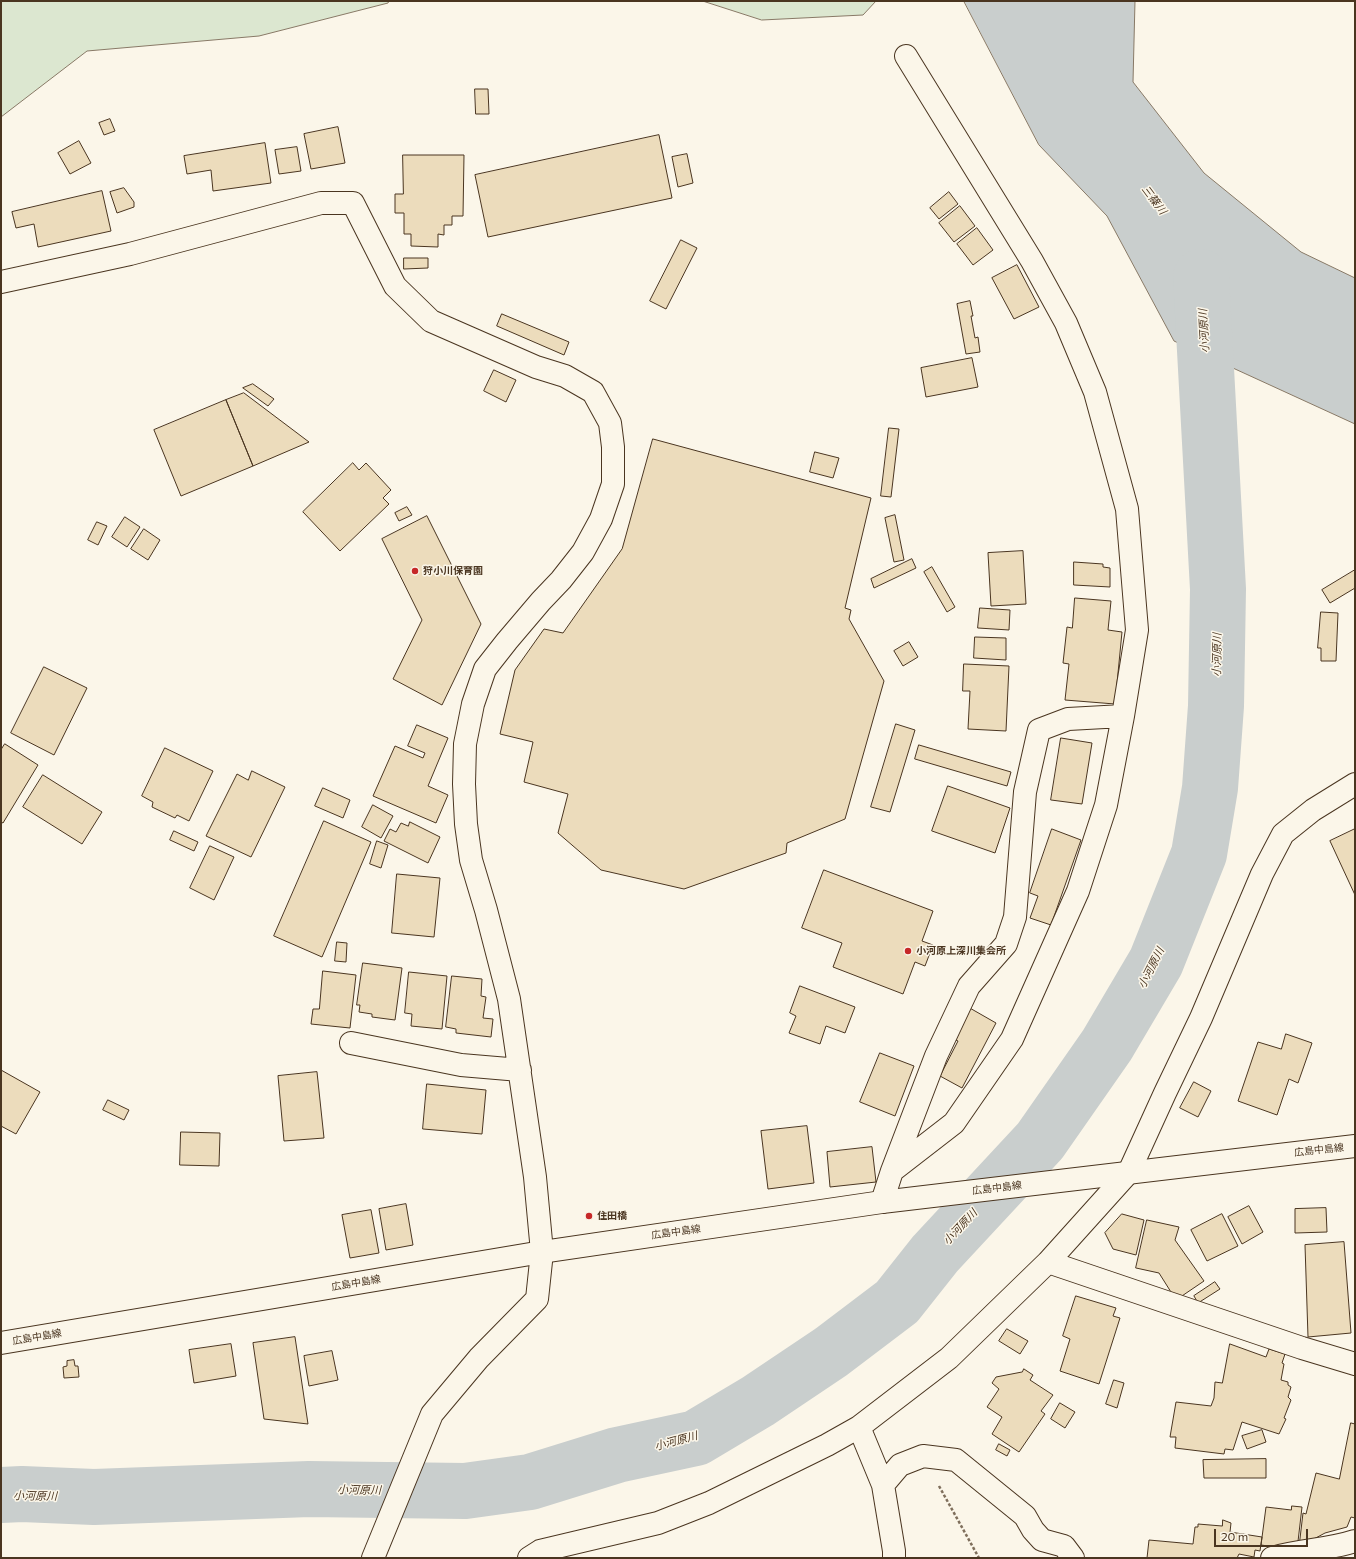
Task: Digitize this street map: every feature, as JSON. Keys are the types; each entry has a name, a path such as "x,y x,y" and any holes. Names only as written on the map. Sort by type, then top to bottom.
{"street":[{"path":"892,1171 954,1123 1012,1039 1078,891 1106,805 1123,716 1137,630 1127,509 1095,392 1066,323 1032,261 906,56"},
{"path":"1,282 130,254 322,202 353,203 395,286 432,321 536,367 565,376 593,392 610,423 613,447 613,484 601,519 583,552 485,669 473,704 465,744 465,804 471,860 486,910 509,999 535,1177 542,1252 537,1299 479,1358 432,1414 373,1558"},
{"path":"891,1201 892,1171 936,1056 969,986 1006,944 1015,917 1024,792 1039,730 1068,719 1123,716"},
{"path":"529,1558 540,1551 658,1523 709,1503 827,1445 859,1427 949,1358 1048,1262 1129,1172 1201,1018 1262,874 1283,834 1313,810 1355,784"},
{"path":"351,1043 461,1065 520,1070"},
{"name":"広島中島線","path":"1,1343 542,1252 891,1201 1355,1146"},
{"path":"1048,1262 1302,1348 1355,1364"},
{"path":"859,1427 883,1485 894,1558"},
{"path":"883,1485 900,1465 923,1456 956,1460 1025,1516 1033,1530 1042,1540 1064,1546 1074,1558"},
{"path":"1272,1558 1307,1550 1337,1547 1355,1541"},
{"path":"1350,1558 1355,1555"}],"path":[{"path":"923,1456 979,1558"}],"green space":[{"path":"1,1 389,1 388,3 259,36 87,51 1,117"},
{"path":"703,1 876,1 863,15 762,20"}],"water":[{"name":"三篠川","path":"964,1 1135,1 1133,82 1204,173 1301,252 1355,278 1355,424 1174,341 1107,216 1039,145"}],"building":[{"path":"475,89 488,89 489,114 476,114"},
{"path":"110,119 115,131 104,135 99,123"},
{"path":"338,127 345,163 311,169 304,134"},
{"path":"659,135 672,198 488,237 475,175"},
{"path":"79,141 91,163 70,174 58,153"},
{"path":"265,143 271,183 213,191 211,170 187,174 184,156"},
{"path":"297,147 301,171 279,174 275,150"},
{"path":"687,154 693,183 678,187 672,157"},
{"path":"403,155 464,155 463,216 452,216 452,225 444,225 444,235 438,234 438,247 411,246 411,234 404,234 404,213 395,213 395,194 403,194"},
{"path":"124,188 134,202 134,207 117,213 110,192"},
{"path":"102,191 111,231 38,247 34,224 16,228 12,212"},
{"path":"949,192 958,204 939,219 930,208"},
{"path":"960,206 975,226 954,242 939,223"},
{"path":"977,228 993,250 973,265 957,244"},
{"path":"681,240 697,248 666,309 650,301"},
{"path":"404,258 428,258 428,268 404,269"},
{"path":"1017,265 1039,307 1014,319 992,278"},
{"path":"970,301 975,338 978,337 980,352 966,354 957,304"},
{"path":"502,314 569,342 564,355 497,326"},
{"path":"972,358 978,387 926,397 921,368"},
{"path":"494,370 516,380 506,402 484,391"},
{"path":"253,384 274,399 268,406 243,388"},
{"path":"244,393 309,442 253,466 226,400"},
{"path":"226,400 253,466 181,496 154,430"},
{"path":"889,428 899,429 891,497 881,496"},
{"path":"653,439 871,498 845,608 851,610 849,619 884,681 845,819 787,843 786,853 684,889 601,870 558,833 568,794 524,782 533,742 500,734 515,670 544,629 563,633 622,549"},
{"path":"815,452 839,458 833,478 810,472"},
{"path":"353,463 359,470 366,463 391,490 383,498 389,504 340,551 303,512"},
{"path":"407,507 412,515 399,521 395,513"},
{"path":"895,515 904,560 894,562 885,518"},
{"path":"427,516 481,624 442,705 393,679 422,620 382,539"},
{"path":"125,517 140,527 127,547 112,537"},
{"path":"97,522 107,526 98,545 88,540"},
{"path":"144,529 160,540 148,560 131,549"},
{"path":"1023,551 1026,604 991,606 988,553"},
{"path":"912,559 916,568 874,588 871,579"},
{"path":"1074,562 1103,564 1103,567 1110,568 1110,587 1074,585"},
{"path":"932,567 955,607 947,612 924,572"},
{"path":"1355,570 1355,588 1330,603 1322,590"},
{"path":"1075,598 1111,601 1108,630 1122,632 1115,704 1065,700 1069,664 1063,663 1067,627 1072,628"},
{"path":"980,608 1010,610 1009,630 978,628"},
{"path":"1321,612 1338,613 1336,661 1321,661 1321,648 1318,648"},
{"path":"975,637 1006,638 1006,660 974,658"},
{"path":"909,642 918,657 903,666 894,651"},
{"path":"964,664 1009,666 1006,731 968,729 970,691 963,691"},
{"path":"44,667 87,688 54,755 11,733"},
{"path":"896,724 915,730 890,812 871,807"},
{"path":"417,725 448,738 428,786 448,795 436,823 373,796 395,746 423,758 425,753 408,746"},
{"path":"1061,738 1092,743 1082,804 1051,800"},
{"path":"5,744 38,765 3,823 1,822 1,750"},
{"path":"919,745 1011,772 1007,786 915,759"},
{"path":"165,748 213,771 189,821 177,815 175,818 152,807 153,802 142,796"},
{"path":"252,771 285,787 251,857 206,836 237,774 248,780"},
{"path":"43,775 102,812 82,844 23,807"},
{"path":"948,786 1010,808 995,853 932,831"},
{"path":"323,788 350,800 343,818 315,806"},
{"path":"373,805 393,816 381,838 362,827"},
{"path":"324,821 371,842 322,957 274,936"},
{"path":"410,822 440,837 428,863 384,841 390,829 396,832 401,823 408,826"},
{"path":"1052,829 1081,840 1051,925 1030,918 1038,896 1030,893"},
{"path":"1355,829 1355,895 1330,841"},
{"path":"174,831 198,842 194,851 170,840"},
{"path":"377,841 388,845 381,868 370,864"},
{"path":"210,846 234,857 214,900 190,888"},
{"path":"824,870 933,911 922,941 933,945 925,966 915,962 903,994 833,967 842,943 802,928"},
{"path":"397,874 440,878 434,937 392,933"},
{"path":"337,942 347,943 346,962 335,961"},
{"path":"363,963 402,968 395,1020 372,1017 372,1014 359,1012 360,1005 357,1005"},
{"path":"323,971 356,975 350,1028 311,1024 313,1009 319,1009"},
{"path":"409,972 447,976 442,1029 411,1026 412,1014 405,1013"},
{"path":"452,976 482,979 481,996 486,997 483,1018 493,1019 491,1037 456,1033 456,1029 446,1027"},
{"path":"800,986 855,1007 845,1033 826,1026 820,1044 789,1033 796,1016 790,1013"},
{"path":"968,1007 996,1023 962,1088 940,1076 958,1041 951,1038"},
{"path":"1286,1034 1312,1043 1298,1083 1289,1079 1277,1115 1238,1101 1258,1042 1281,1049"},
{"path":"880,1053 914,1066 895,1116 860,1102"},
{"path":"1,1070 40,1092 16,1134 1,1126"},
{"path":"317,1072 324,1138 284,1141 278,1076"},
{"path":"1194,1082 1211,1091 1198,1117 1180,1108"},
{"path":"427,1084 486,1090 482,1134 423,1129"},
{"path":"108,1100 129,1110 124,1120 103,1110"},
{"path":"807,1126 814,1183 768,1189 761,1131"},
{"path":"181,1132 220,1133 219,1166 180,1165"},
{"path":"872,1147 876,1182 830,1187 827,1152"},
{"path":"406,1204 413,1245 386,1250 379,1209"},
{"path":"1249,1206 1263,1232 1242,1244 1228,1217"},
{"path":"1326,1208 1327,1232 1295,1233 1295,1209"},
{"path":"371,1210 379,1253 350,1258 342,1215"},
{"path":"1122,1214 1144,1220 1136,1255 1113,1249 1105,1233"},
{"path":"1222,1214 1238,1246 1207,1261 1191,1230"},
{"path":"1147,1220 1179,1227 1175,1240 1204,1281 1176,1300 1159,1273 1136,1268"},
{"path":"1344,1242 1351,1333 1308,1337 1305,1245"},
{"path":"1215,1282 1220,1289 1198,1303 1194,1296"},
{"path":"1076,1296 1116,1308 1113,1316 1120,1318 1099,1384 1060,1371 1070,1339 1063,1336"},
{"path":"1007,1329 1028,1341 1020,1354 999,1341"},
{"path":"295,1337 308,1424 264,1419 253,1343"},
{"path":"231,1344 236,1376 194,1383 189,1350"},
{"path":"1230,1344 1266,1357 1269,1349 1285,1354 1282,1363 1284,1364 1281,1380 1288,1382 1288,1385 1291,1387 1288,1397 1291,1400 1284,1418 1286,1419 1279,1434 1242,1422 1233,1450 1225,1449 1224,1454 1175,1448 1176,1437 1170,1437 1176,1402 1211,1406 1214,1398 1215,1382 1222,1383"},
{"path":"332,1351 338,1380 309,1386 304,1356"},
{"path":"74,1360 75,1366 78,1366 79,1377 64,1378 63,1367 67,1366 67,1361"},
{"path":"1024,1369 1033,1375 1030,1380 1053,1395 1041,1411 1045,1414 1019,1452 992,1434 1002,1417 987,1407 999,1389 992,1383 996,1377 1022,1372"},
{"path":"1114,1380 1124,1383 1117,1408 1106,1404"},
{"path":"1060,1403 1075,1412 1065,1428 1051,1419"},
{"path":"1351,1423 1355,1424 1355,1518 1351,1517 1347,1527 1325,1533 1299,1547 1303,1513 1306,1514 1316,1473 1339,1479"},
{"path":"1262,1430 1266,1442 1247,1449 1242,1436"},
{"path":"999,1444 1010,1450 1007,1456 996,1450"},
{"path":"1266,1459 1266,1478 1204,1478 1203,1460"},
{"path":"1292,1506 1302,1507 1297,1550 1261,1545 1266,1507 1291,1510"},
{"path":"1223,1520 1231,1523 1230,1532 1262,1537 1260,1551 1255,1550 1254,1557 1239,1554 1237,1558 1147,1558 1149,1540 1193,1544 1195,1527 1198,1527 1198,1524 1222,1526"}],"waterway":[{"name":"小河原川","path":"1,1495 22,1494 94,1497 309,1489 465,1491 530,1482 617,1455 696,1438 758,1401 831,1352 897,1302 935,1254 1040,1141 1107,1045 1156,962 1199,854 1210,788 1216,706 1218,589 1201,277"}],"place":[{"name":"狩小川保育園","path":"415,571"},
{"name":"小河原上深川集会所","path":"908,951"},
{"name":"住田橋","path":"589,1216"}]}
